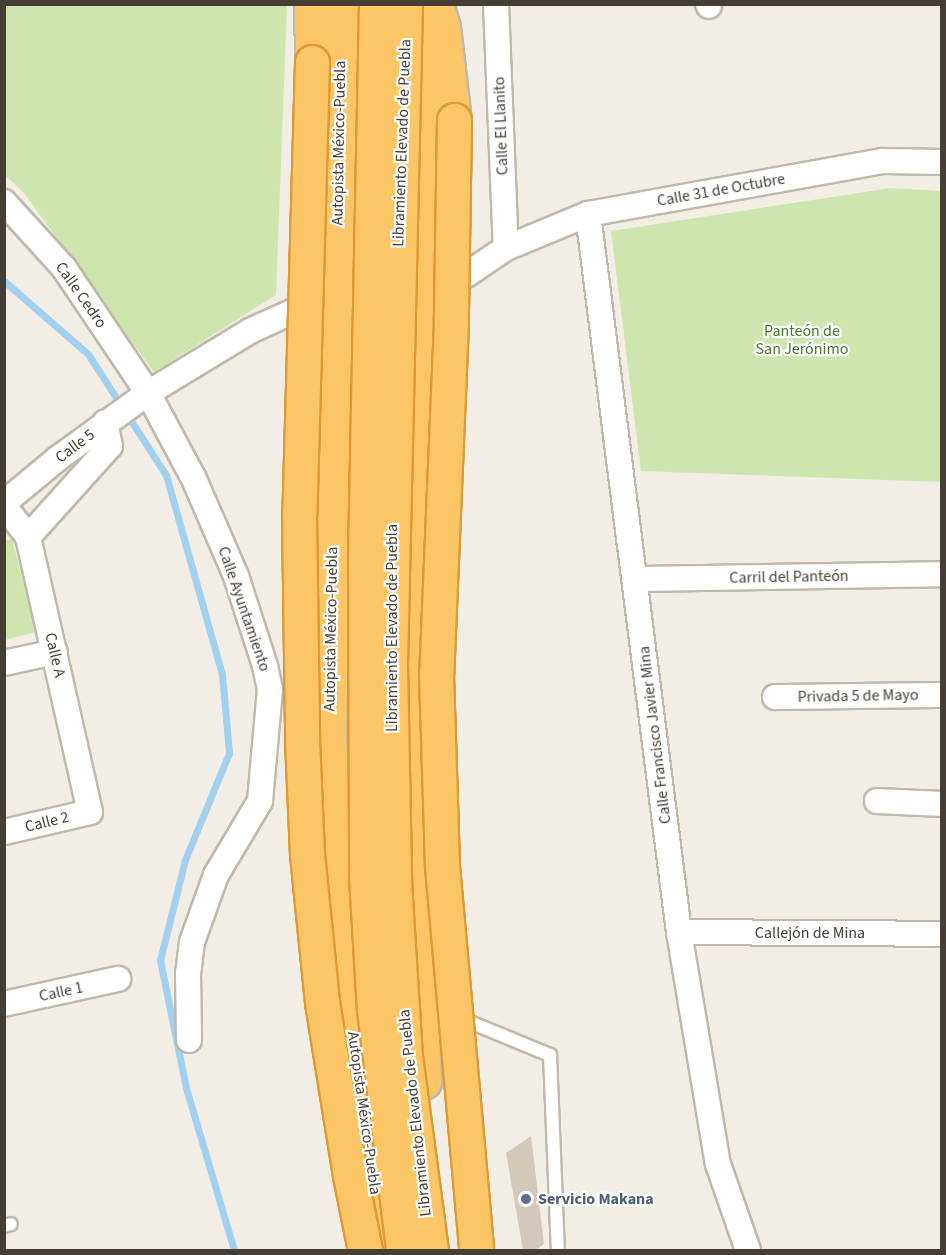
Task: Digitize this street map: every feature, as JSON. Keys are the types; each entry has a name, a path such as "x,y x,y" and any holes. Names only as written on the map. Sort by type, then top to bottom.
{"highway":[{"path":"310,4 312,62 299,503 302,740 307,854 321,992 346,1153 365,1251"},
{"name":"Autopista México-Puebla","path":"342,4 329,740 348,998 384,1251"},
{"name":"Libramiento Elevado de Puebla","path":"376,4 365,558 366,876 374,1009 403,1251"},
{"name":"Libramiento Elevado de Puebla","path":"405,4 390,641 393,870 405,1056 417,1160 431,1251"},
{"path":"422,4 409,670 411,795 422,1065 447,1251"},
{"path":"436,4 443,27 454,120 451,322 436,674 442,867 476,1251"}],"street":[{"name":"Calle El Llanito","path":"496,4 506,248"},
{"name":"Calle 31 de Octubre","path":"466,275 506,248 588,214 883,161 942,162"},
{"name":"Calle Cedro","path":"4,202 64,268 143,397"},
{"name":"Calle Francisco Javier Mina","path":"588,214 679,932 718,1164 748,1251"},
{"name":"Calle 5","path":"4,504 143,397 250,331 294,311"},
{"name":"Calle Ayuntamiento","path":"143,397 194,479 236,576 265,666 270,689 260,801 216,875 192,942 188,973 189,1040"},
{"path":"28,537 110,446 108,422"},
{"name":"Calle A","path":"4,504 28,537 90,812"},
{"name":"Carril del Panteón","path":"636,579 942,574"},
{"path":"4,663 55,652"},
{"name":"Privada 5 de Mayo","path":"774,697 942,695"},
{"path":"878,801 942,804"},
{"name":"Calle 2","path":"4,832 90,812"},
{"name":"Callejón de Mina","path":"679,932 942,934"},
{"name":"Calle 1","path":"4,1004 118,979"}],"lane":[{"path":"411,795 462,998 485,1207"},
{"path":"465,1020 550,1054 558,1251"}],"green space":[{"path":"4,5 287,5 276,295 154,372 24,193 5,175"},
{"name":"Panteón de San Jerónimo","path":"891,188 941,191 941,482 641,471 611,231"},
{"path":"12,539 36,632 5,640 5,541"}],"building":[{"name":"Servicio Makana","path":"531,1136 544,1244 536,1250 523,1250 506,1153"}],"waterway":[{"path":"4,281 88,354 166,475 222,674 229,753 185,860 160,960 186,1088 234,1250"}],"place":[{"name":"Servicio Makana","path":"526,1199"}]}
